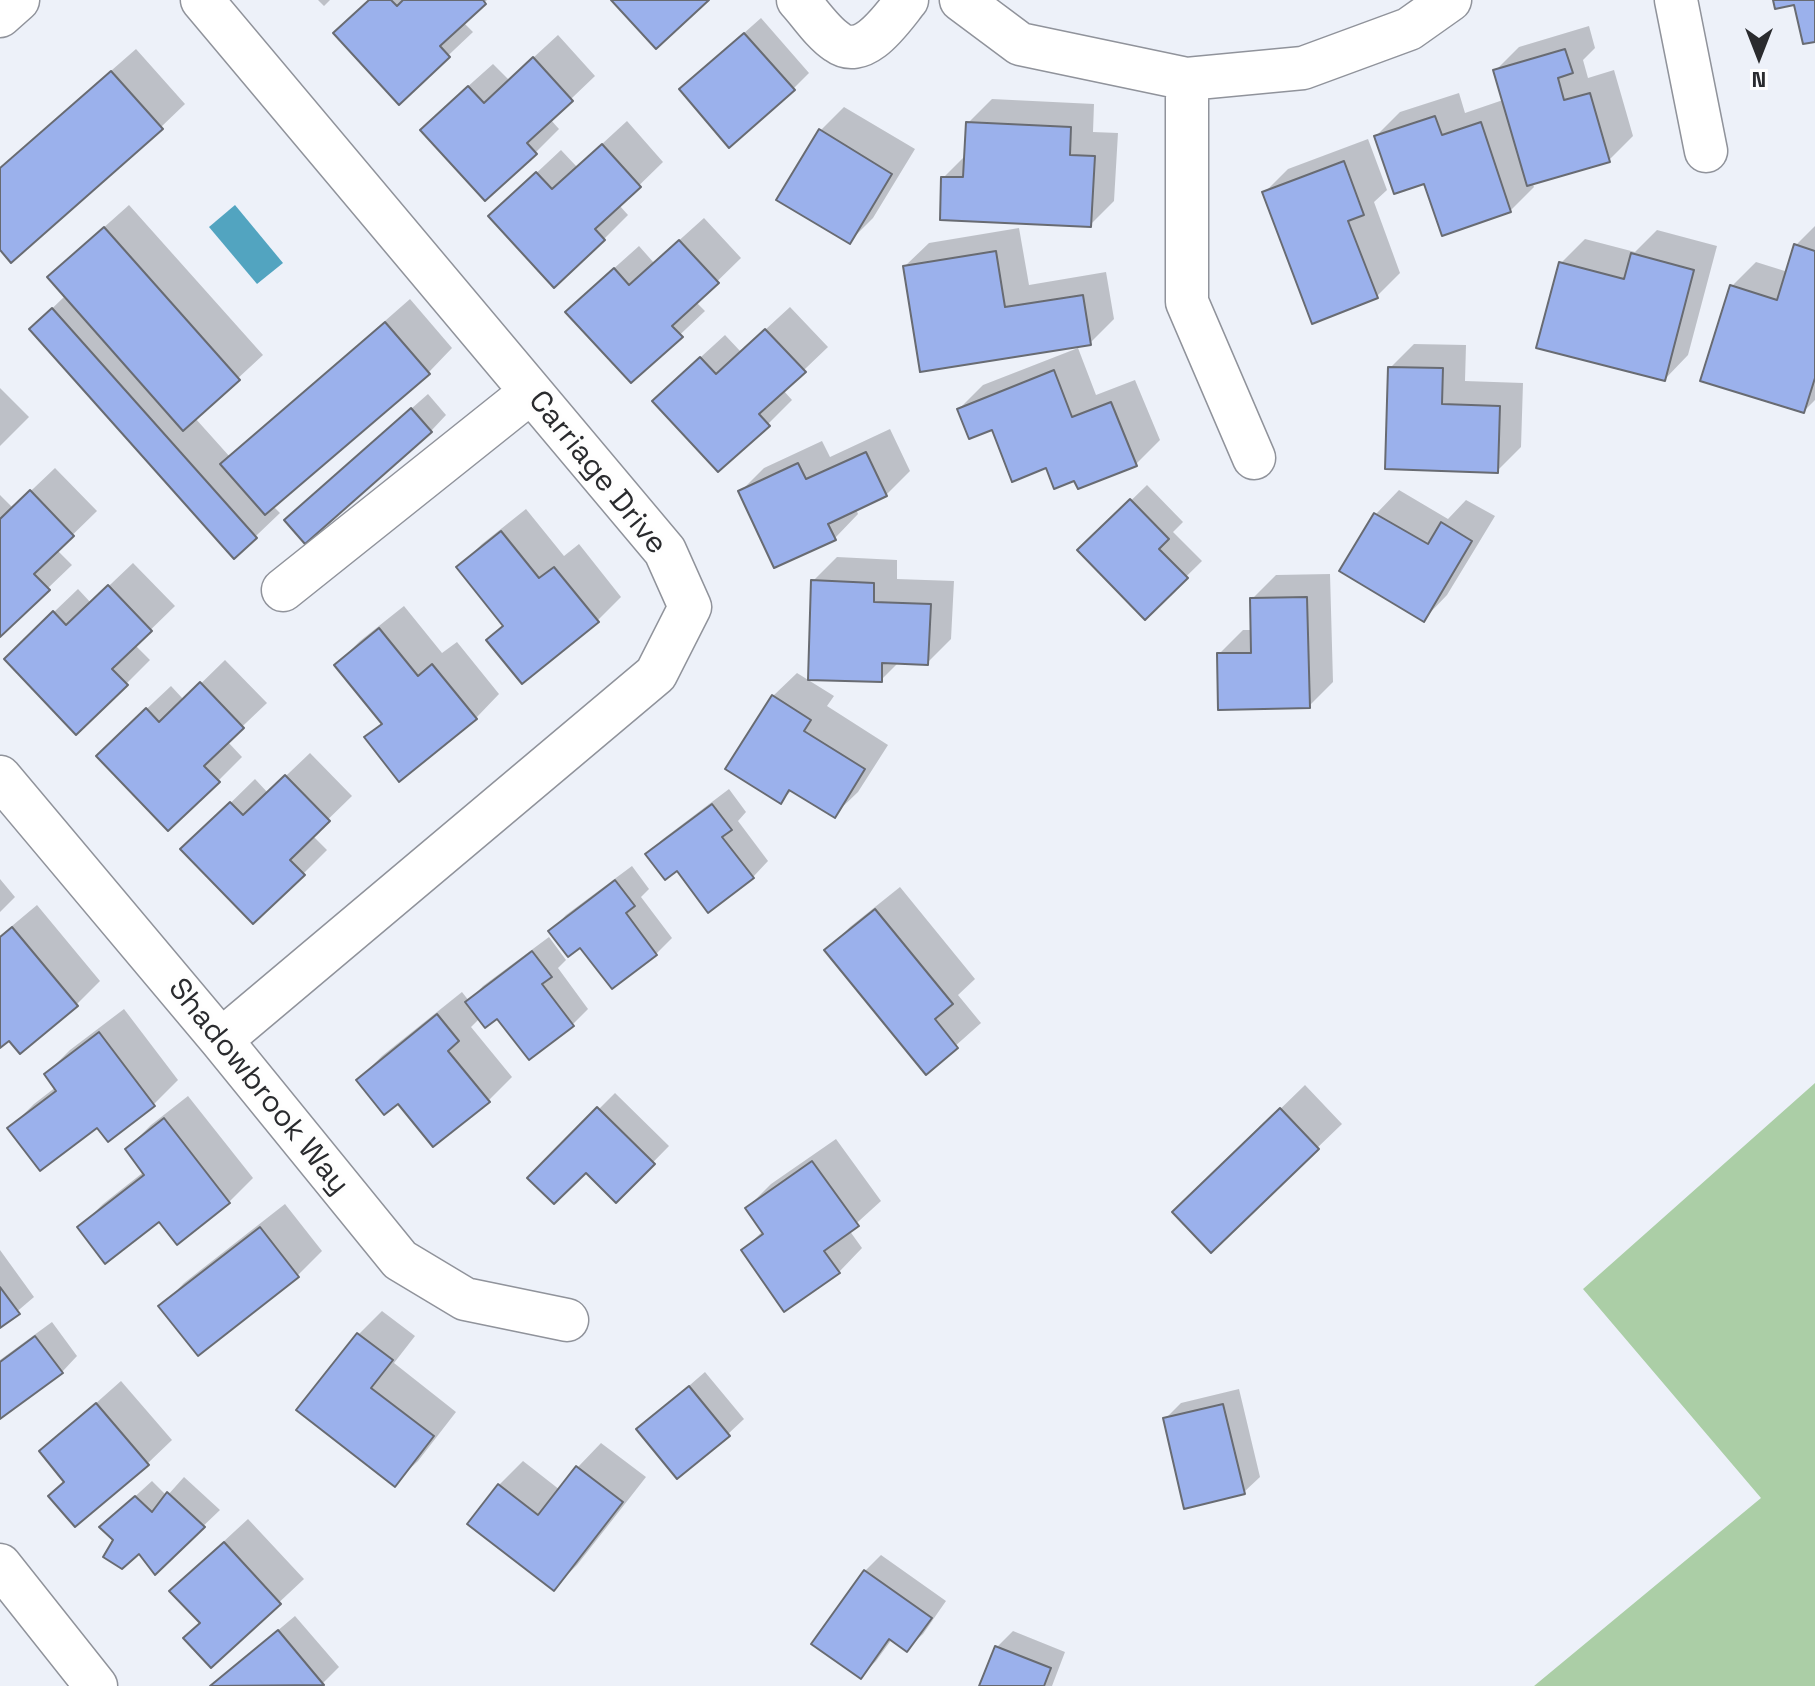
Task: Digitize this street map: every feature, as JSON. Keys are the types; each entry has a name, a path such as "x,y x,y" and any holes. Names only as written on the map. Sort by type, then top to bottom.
{"street":[{"path":"0,16 18,0"},
{"name":"Carriage Drive","path":"202,0 665,551 690,607 656,674 221,1040"},
{"path":"798,0 839,44 854,46 867,42 881,32 907,0"},
{"path":"961,0 1020,44 1187,79 1303,68 1409,29 1450,0"},
{"path":"1676,0 1706,151"},
{"path":"1187,79 1187,302 1254,458"},
{"path":"283,590 531,392"},
{"name":"Shadowbrook Way","path":"0,777 221,1040 400,1260 465,1299 567,1320"},
{"path":"0,1565 77,1679"}],"green space":[{"path":"1815,1083 1815,1686 1534,1686 1761,1498 1583,1289"}],"water":[{"path":"235,205 283,263 257,284 209,227"}],"building":[{"path":"369,0 391,0 397,6 403,0 483,0 486,4 440,46 450,57 399,105 333,33"},
{"path":"611,0 709,0 656,49"},
{"path":"1773,0 1815,0 1815,42 1803,44 1794,5 1775,9"},
{"path":"744,33 795,90 729,148 679,89"},
{"path":"1565,49 1573,73 1558,78 1564,100 1590,93 1610,162 1527,186 1493,70"},
{"path":"533,57 573,101 527,143 537,154 485,201 420,130 468,86 484,103"},
{"path":"111,71 163,129 11,263 0,250 0,168"},
{"path":"1435,116 1442,135 1481,122 1511,212 1442,236 1424,184 1394,194 1374,136"},
{"path":"966,122 1071,127 1070,155 1095,156 1091,227 940,220 941,177 963,177"},
{"path":"819,129 892,174 850,244 776,200"},
{"path":"602,144 641,187 595,229 605,240 554,288 488,216 536,172 552,189"},
{"path":"1344,161 1364,215 1348,221 1378,298 1312,324 1262,192"},
{"path":"104,227 240,380 183,431 47,277"},
{"path":"679,240 719,283 672,326 683,337 631,383 565,312 614,268 629,285"},
{"path":"1794,244 1815,251 1815,378 1804,413 1700,381 1730,285 1777,300"},
{"path":"996,251 1005,307 1083,295 1091,345 920,372 903,266"},
{"path":"1631,253 1694,270 1665,381 1536,348 1559,262 1624,279"},
{"path":"52,308 257,538 234,559 29,329"},
{"path":"385,322 430,374 265,515 220,464"},
{"path":"765,329 806,372 759,414 770,426 718,472 652,401 700,357 716,374"},
{"path":"1388,367 1443,368 1442,404 1500,406 1498,473 1385,469"},
{"path":"1054,370 1072,417 1111,402 1137,466 1078,489 1074,481 1054,489 1046,468 1012,482 992,430 969,439 957,409"},
{"path":"411,408 432,432 305,544 284,520"},
{"path":"866,452 887,496 828,524 836,540 774,568 738,491 798,463 806,479"},
{"path":"30,490 74,536 34,574 50,590 0,637 0,519"},
{"path":"1130,499 1169,539 1159,549 1188,578 1145,620 1077,550"},
{"path":"1374,513 1428,544 1441,522 1472,541 1424,622 1339,571"},
{"path":"501,531 539,578 554,567 599,622 522,684 486,640 503,626 456,567"},
{"path":"811,580 874,583 874,602 931,604 928,665 882,663 882,682 808,680"},
{"path":"108,585 152,631 112,669 128,685 76,735 4,659 53,611 66,625"},
{"path":"1307,597 1310,708 1218,710 1217,653 1251,653 1250,598"},
{"path":"379,628 418,676 432,664 477,719 399,782 364,737 382,724 334,665"},
{"path":"200,682 244,728 204,766 220,782 168,831 96,756 146,708 159,722"},
{"path":"772,695 811,720 804,731 865,769 835,818 789,790 781,804 725,769"},
{"path":"285,775 330,821 290,860 305,875 253,924 180,849 230,802 243,815"},
{"path":"712,804 732,830 722,837 754,878 708,913 677,871 665,880 645,854"},
{"path":"615,880 635,906 626,913 657,955 612,989 580,948 568,957 548,931"},
{"path":"875,909 953,1004 935,1019 958,1048 926,1075 824,950"},
{"path":"12,927 78,1006 20,1054 9,1041 0,1048 0,937"},
{"path":"532,951 552,977 542,984 574,1026 529,1060 497,1019 485,1028 465,1002"},
{"path":"437,1014 459,1041 448,1051 490,1102 433,1147 398,1104 384,1115 356,1080"},
{"path":"99,1032 155,1106 108,1142 97,1128 40,1171 7,1128 56,1091 44,1074"},
{"path":"597,1107 655,1164 616,1203 586,1173 554,1204 527,1178"},
{"path":"1280,1108 1319,1149 1211,1253 1172,1212"},
{"path":"164,1118 230,1203 177,1245 159,1222 105,1264 77,1227 144,1175 125,1149"},
{"path":"812,1161 859,1226 824,1251 840,1273 784,1312 741,1250 763,1234 745,1208"},
{"path":"260,1227 299,1277 198,1356 158,1306"},
{"path":"0,1287 20,1314 0,1328"},
{"path":"357,1333 393,1360 371,1388 434,1436 395,1487 296,1410"},
{"path":"35,1336 63,1373 0,1419 0,1362"},
{"path":"689,1386 730,1436 677,1479 636,1429"},
{"path":"96,1403 149,1465 75,1527 48,1496 64,1482 39,1451"},
{"path":"1223,1404 1245,1494 1184,1509 1163,1418"},
{"path":"576,1466 623,1502 554,1591 467,1524 498,1484 538,1515"},
{"path":"167,1492 205,1527 155,1575 139,1554 122,1569 103,1557 113,1540 99,1527 135,1496 152,1512"},
{"path":"224,1542 281,1604 211,1668 183,1638 200,1623 169,1591"},
{"path":"864,1570 932,1618 907,1652 889,1639 861,1679 811,1644"},
{"path":"278,1630 324,1685 210,1686"},
{"path":"995,1646 1051,1668 1044,1686 979,1686"}]}
